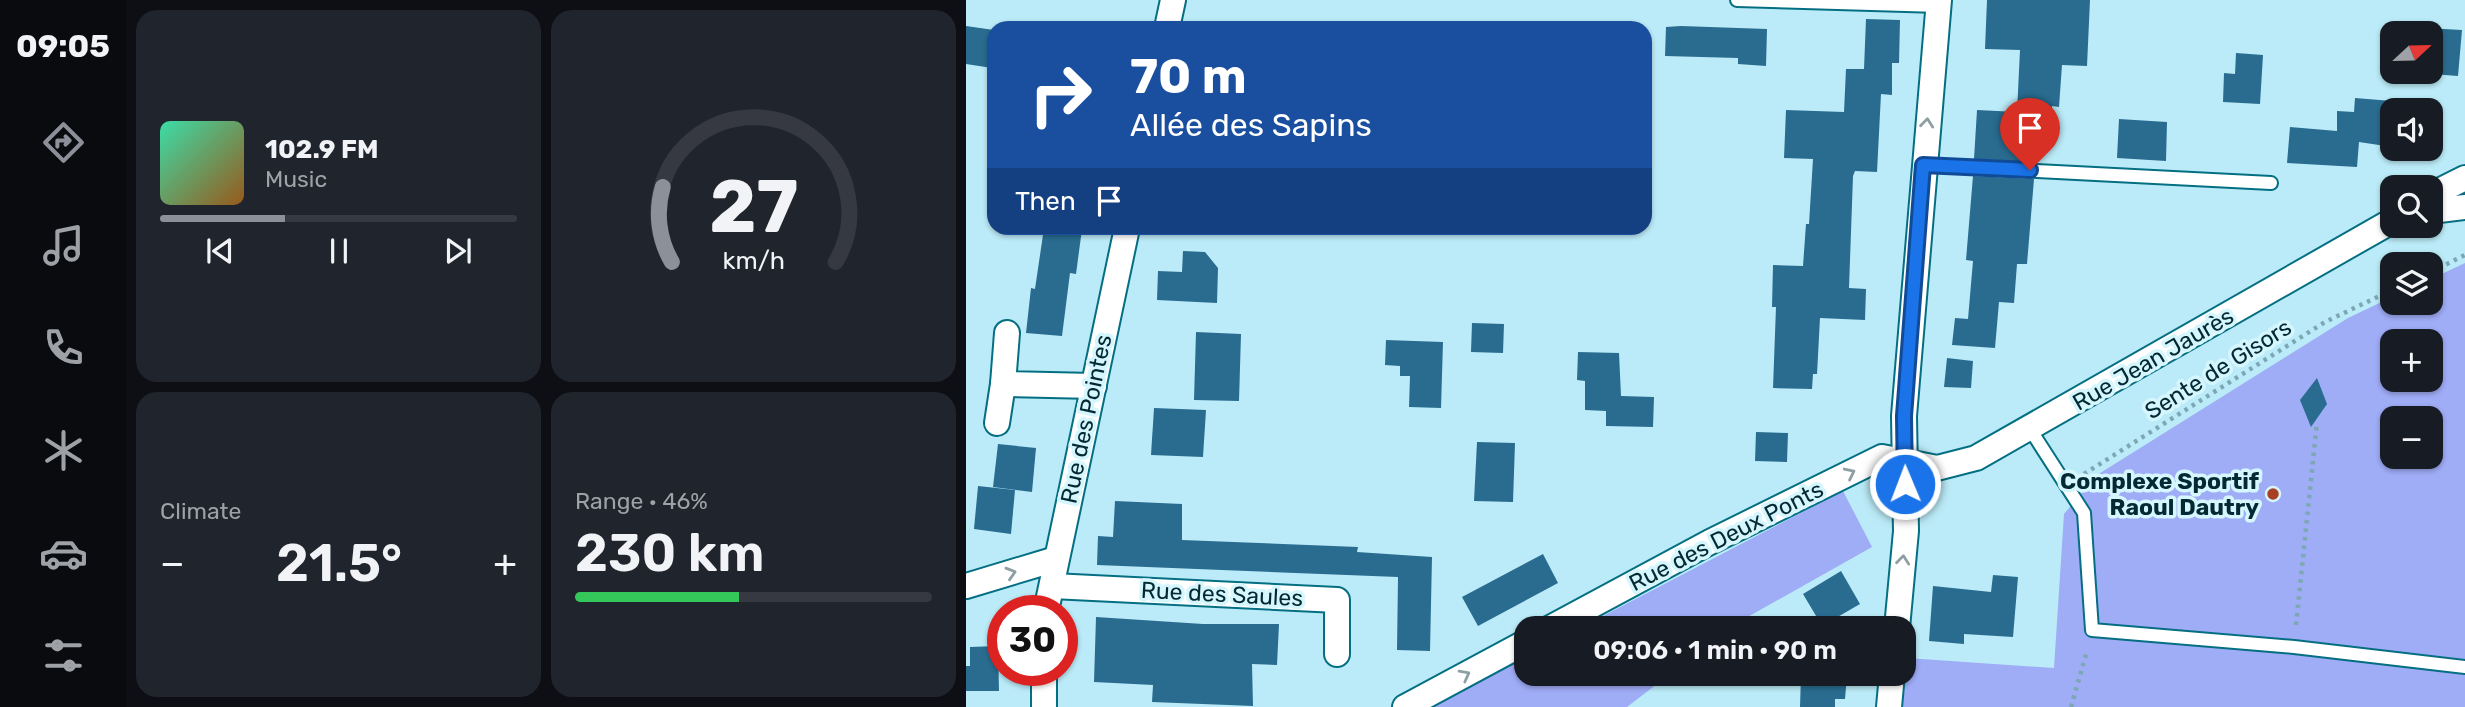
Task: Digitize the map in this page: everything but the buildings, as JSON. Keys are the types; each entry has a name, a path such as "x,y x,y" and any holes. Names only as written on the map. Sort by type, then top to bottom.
{"street":[{"path":"1168,21 1173,0"},
{"path":"1898,616 1906,531 1904,416 1923,165 1939,3"},
{"path":"2443,189 2465,178"},
{"path":"2443,209 2465,206"},
{"name":"Rue Jean Jaurès","path":"1905,460 1937,468 1976,458 2380,228"},
{"name":"Rue des Pointes","path":"1050,595 1126,235"},
{"path":"997,423 1007,333"},
{"path":"1003,384 1094,386"},
{"name":"Rue des Deux Ponts","path":"1572,616 1710,542 1882,457 1905,460"},
{"path":"966,586 1056,559"},
{"name":"Rue des Saules","path":"1052,586 1337,600 1337,654"},
{"path":"1405,707 1514,648"},
{"path":"1044,686 1044,707"},
{"path":"1889,707 1891,686"}],"lane":[{"path":"1737,0 1939,3"},
{"path":"1923,165 2271,183"},
{"path":"2030,429 2084,513 2092,630 2294,647 2465,667"}],"path":[{"path":"2443,266 2465,255"},
{"name":"Sente de Gisors","path":"2067,485 2325,322 2380,296"},
{"path":"2294,647 2317,422"},
{"path":"2071,707 2092,630"}],"shaded area":[{"name":"Complexe Sportif Raoul Dautry","path":"2465,263 2465,707 1902,707 1904,686 1916,686 1916,659 2054,668 2064,514 2097,475 2348,318 2380,303 2380,315 2443,315 2443,273"},
{"path":"1843,491 1872,547 1749,616 1603,616"},
{"path":"1514,663 1514,686 1654,686 1627,707 1433,707"}],"place":[{"name":"Complexe Sportif Raoul Dautry","path":"2273,494"}],"route":[{"path":"1905,484 1904,416 1923,165 2030,170"}]}
